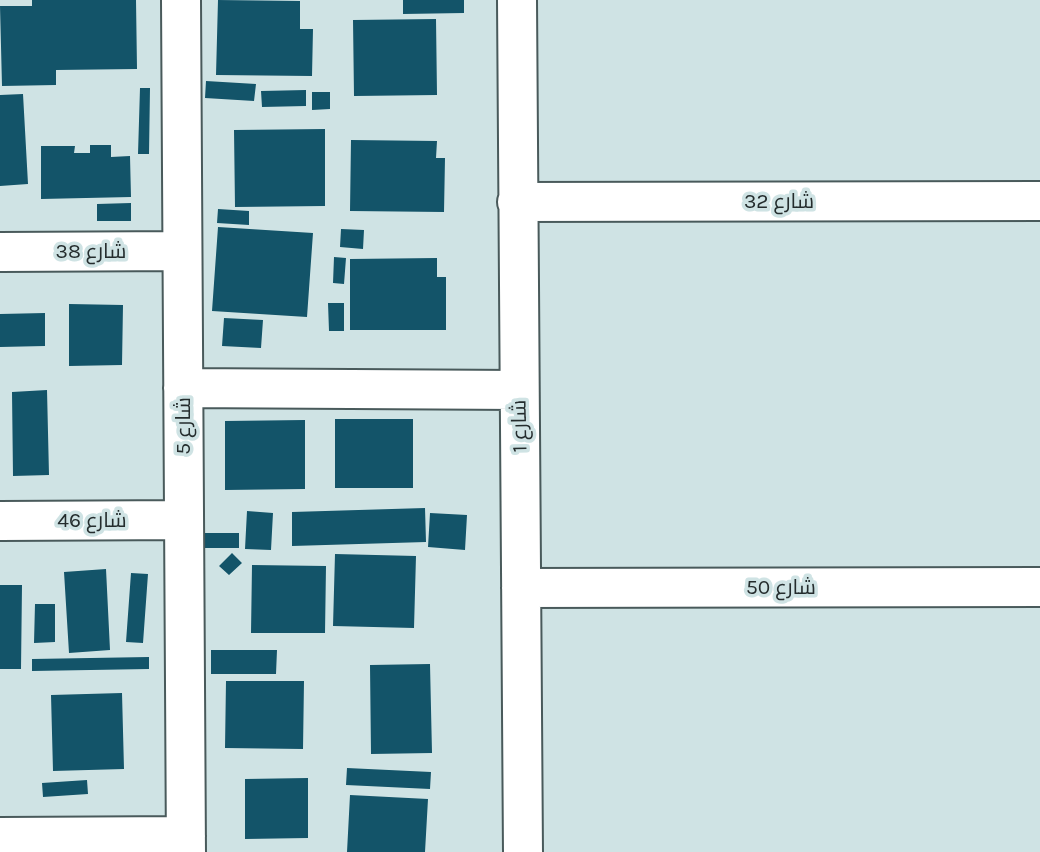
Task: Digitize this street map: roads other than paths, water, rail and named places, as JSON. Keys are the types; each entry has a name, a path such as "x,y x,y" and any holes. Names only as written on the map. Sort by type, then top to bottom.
{"street":[{"name":"شارع 5","path":"181,0 186,844"},
{"name":"شارع 1","path":"517,0 523,852"},
{"name":"شارع 32","path":"517,202 1040,201"},
{"name":"شارع 38","path":"0,252 182,251"},
{"path":"183,388 519,390"},
{"name":"شارع 46","path":"0,521 184,520"},
{"name":"شارع 50","path":"521,588 1040,587"},
{"path":"0,837 186,844"}]}
